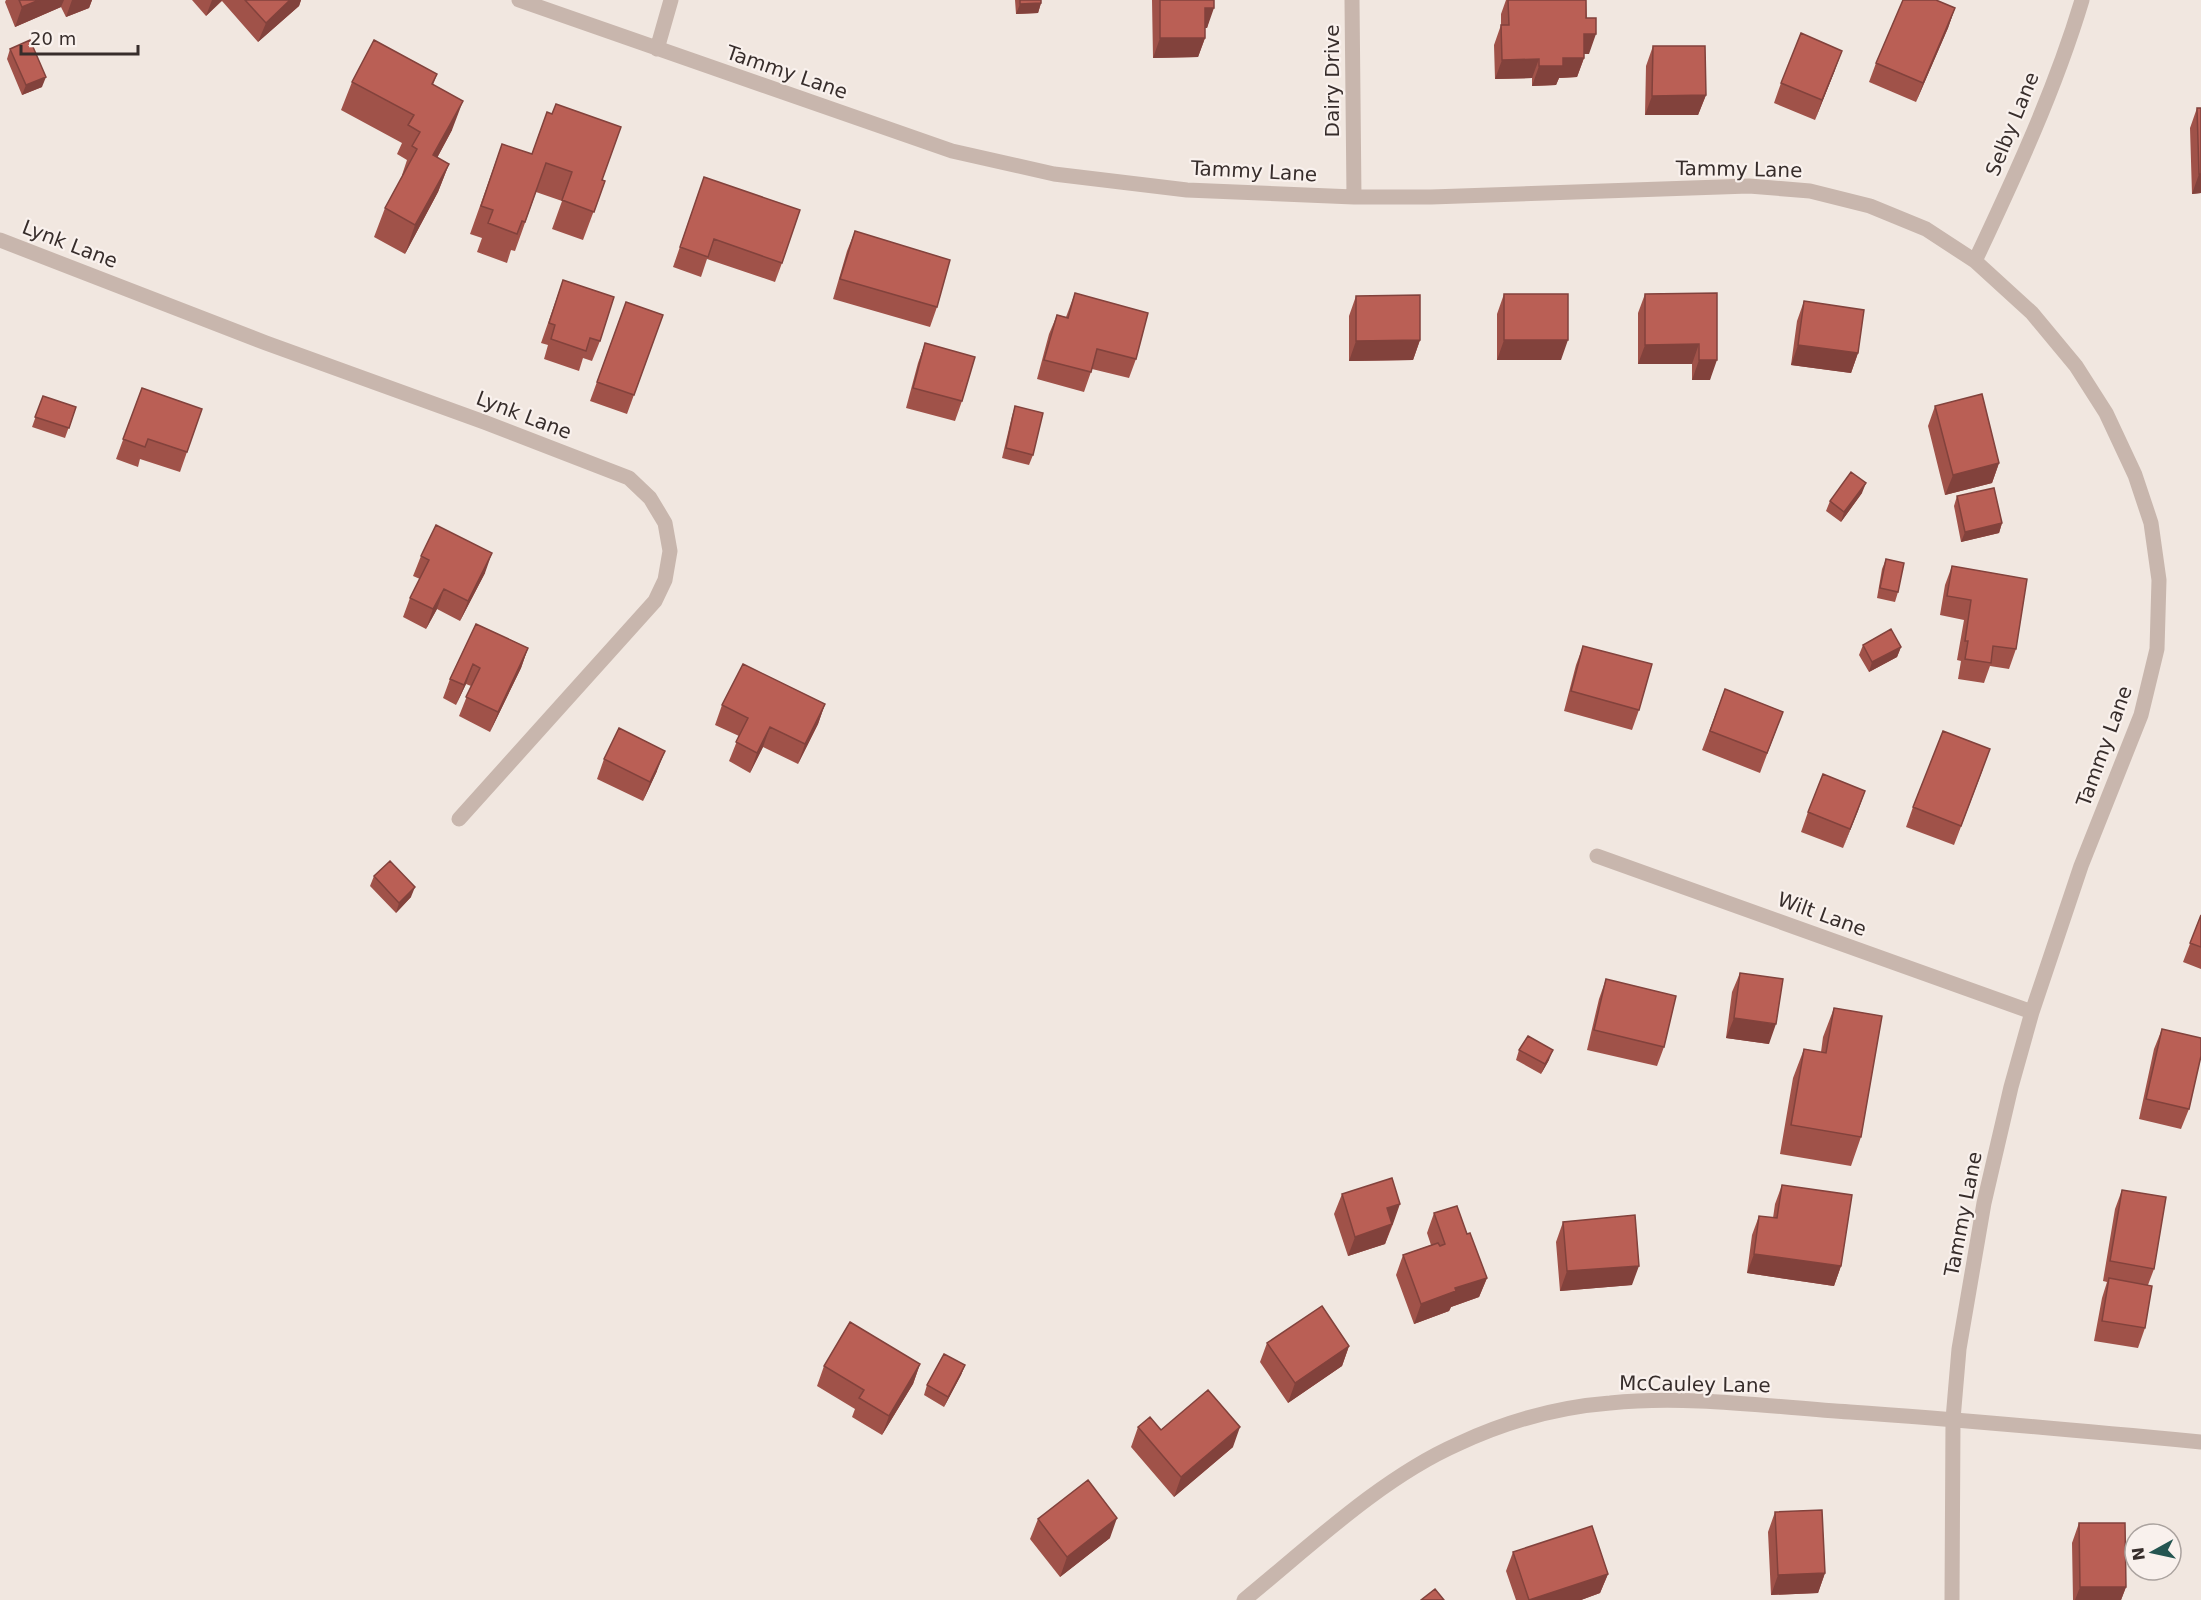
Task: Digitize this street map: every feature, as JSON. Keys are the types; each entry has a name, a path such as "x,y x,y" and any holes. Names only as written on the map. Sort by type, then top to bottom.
{"street":[{"name":"Tammy Lane","path":"519,0 952,150 1054,174 1187,189 1354,197 1443,197 1749,186 1810,191 1870,206 1926,229 1975,261 2032,313 2076,366 2106,413 2136,475 2151,523 2159,580 2157,648 2141,716 2081,866 2032,1012 2011,1087 1984,1203 1959,1349 1953,1419 1952,1600"},
{"path":"657,49 672,0"},
{"name":"Dairy Drive","path":"1353,0 1354,197"},
{"name":"Selby Lane","path":"1975,261 2029,145 2082,0"},
{"name":"Lynk Lane","path":"0,240 267,343 484,422 629,478 650,498 664,523 670,552 665,580 655,601 459,819"},
{"name":"Wilt Lane","path":"1597,856 2032,1012"},
{"name":"McCauley Lane","path":"1244,1600 1387,1484 1455,1445 1544,1414 1609,1403 1676,1400 1953,1419 2201,1442"}],"building":[{"path":"19,0 39,0 22,7"},
{"path":"245,0 290,0 266,23"},
{"path":"1020,0 1041,0 1041,3 1020,4"},
{"path":"1160,0 1214,0 1214,8 1205,8 1205,38 1160,38"},
{"path":"1508,0 1586,0 1586,18 1596,18 1596,34 1584,34 1584,58 1563,58 1563,66 1539,66 1539,59 1502,60 1501,25 1509,25"},
{"path":"1903,0 1936,0 1955,8 1923,83 1876,63"},
{"path":"1801,33 1842,51 1822,100 1781,83"},
{"path":"30,40 46,77 26,85 10,49"},
{"path":"374,40 437,74 432,84 463,101 433,155 449,164 415,225 385,208 417,149 412,146 420,132 408,125 414,115 352,82"},
{"path":"1653,46 1705,46 1706,95 1652,96"},
{"path":"556,104 621,127 602,180 605,181 594,212 562,200 572,172 546,163 525,222 522,221 517,234 488,223 493,210 481,206 502,144 532,154 547,112 552,114"},
{"path":"2197,108 2201,108 2201,174 2199,174"},
{"path":"704,177 800,210 782,263 714,239 708,257 680,247"},
{"path":"855,231 950,260 937,307 840,279"},
{"path":"563,280 614,297 600,341 590,338 586,351 551,339 555,325 549,323"},
{"path":"1075,293 1148,313 1136,359 1097,349 1091,372 1044,360 1057,315 1068,318"},
{"path":"1717,293 1717,360 1699,360 1699,344 1645,345 1645,294"},
{"path":"1504,294 1568,294 1568,340 1504,340"},
{"path":"1420,295 1420,340 1356,341 1356,296"},
{"path":"1804,301 1864,310 1858,353 1798,345"},
{"path":"626,302 663,315 634,395 597,382"},
{"path":"925,343 975,357 962,401 913,388"},
{"path":"142,388 202,409 187,452 148,439 145,447 123,439"},
{"path":"1982,394 1999,463 1953,475 1935,406"},
{"path":"43,396 76,407 69,428 35,417"},
{"path":"1015,406 1043,413 1033,455 1006,448"},
{"path":"1851,472 1866,483 1844,512 1830,501"},
{"path":"1994,488 2002,523 1965,532 1957,496"},
{"path":"436,525 492,553 468,601 444,589 433,609 410,598 429,560 421,556"},
{"path":"1886,559 1904,563 1898,592 1880,588"},
{"path":"1952,566 2027,579 2016,649 1993,646 1991,663 1965,659 1968,641 1965,641 1971,600 1947,596"},
{"path":"476,624 528,648 498,712 466,697 480,668 473,664 464,685 450,679"},
{"path":"1891,629 1901,647 1872,662 1863,645"},
{"path":"1583,646 1652,664 1639,710 1571,691"},
{"path":"743,664 825,704 805,744 770,727 757,753 736,742 748,718 722,705"},
{"path":"1725,689 1783,712 1767,753 1710,731"},
{"path":"619,728 665,751 650,782 604,759"},
{"path":"1943,731 1990,749 1961,826 1913,807"},
{"path":"1823,774 1865,791 1850,829 1808,812"},
{"path":"390,861 415,887 399,903 374,876"},
{"path":"2201,915 2201,947 2190,943"},
{"path":"1740,973 1783,979 1776,1024 1734,1018"},
{"path":"1606,979 1676,996 1664,1047 1594,1030"},
{"path":"1834,1008 1882,1016 1861,1137 1791,1125 1804,1049 1826,1053"},
{"path":"2162,1029 2201,1038 2201,1056 2189,1109 2146,1099"},
{"path":"1528,1036 1553,1050 1545,1064 1519,1050"},
{"path":"1392,1178 1400,1204 1387,1208 1392,1224 1355,1237 1342,1194"},
{"path":"1782,1185 1852,1195 1841,1266 1754,1254 1759,1216 1777,1218"},
{"path":"2122,1190 2166,1197 2154,1269 2110,1261"},
{"path":"1457,1206 1487,1278 1455,1288 1456,1291 1421,1304 1403,1255 1438,1243 1440,1246 1445,1244 1434,1213"},
{"path":"1635,1215 1639,1266 1567,1271 1563,1222"},
{"path":"2109,1278 2152,1286 2145,1328 2102,1321"},
{"path":"1322,1306 1349,1346 1295,1383 1267,1343"},
{"path":"850,1322 920,1364 889,1416 859,1398 864,1390 824,1366"},
{"path":"944,1354 965,1365 948,1397 927,1385"},
{"path":"1208,1390 1240,1427 1181,1477 1138,1427 1150,1417 1161,1430"},
{"path":"1088,1480 1117,1518 1067,1557 1038,1519"},
{"path":"1822,1510 1825,1573 1778,1575 1775,1512"},
{"path":"2079,1523 2123,1523 2123,1582 2126,1582 2126,1587 2080,1587"},
{"path":"1592,1526 1608,1574 1529,1600 1513,1552"},
{"path":"1435,1589 1444,1600 1421,1600"}]}
